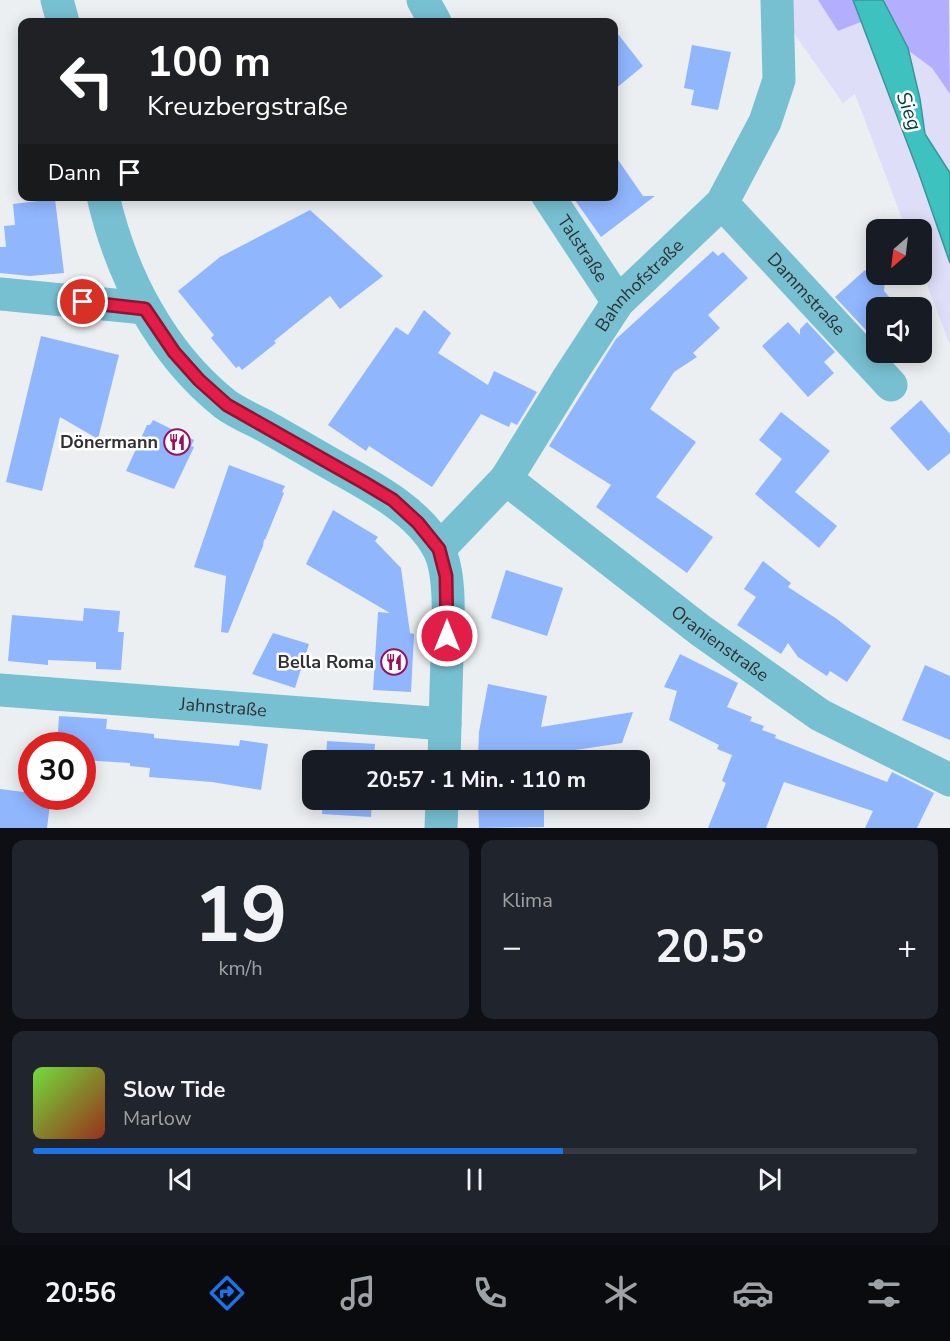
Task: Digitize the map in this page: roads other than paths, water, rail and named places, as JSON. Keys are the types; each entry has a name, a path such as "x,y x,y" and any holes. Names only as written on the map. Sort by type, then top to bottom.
{"street":[{"path":"57,0 62,18"},
{"path":"423,0 433,18"},
{"name":"Bahnhofstraße","path":"439,549 506,479 569,376 618,302 722,203 765,122 779,80 777,0"},
{"path":"103,201 121,260 145,309 174,352 199,380 227,405 393,500 418,523 439,549 446,576 448,614 444,750"},
{"name":"Talstraße","path":"551,201 618,302"},
{"name":"Dammstraße","path":"722,203 891,384"},
{"path":"0,294 145,309"},
{"name":"Oranienstraße","path":"506,479 700,630 820,715 950,780"},
{"name":"Jahnstraße","path":"0,690 445,724"},
{"path":"441,828 442,810"}],"water":[{"name":"Sieg","path":"853,0 883,0 908,48 920,99 925,134 950,173 950,263 919,174"}],"place":[{"name":"Dönermann","path":"177,442"},
{"name":"Bella Roma","path":"394,662"}]}
